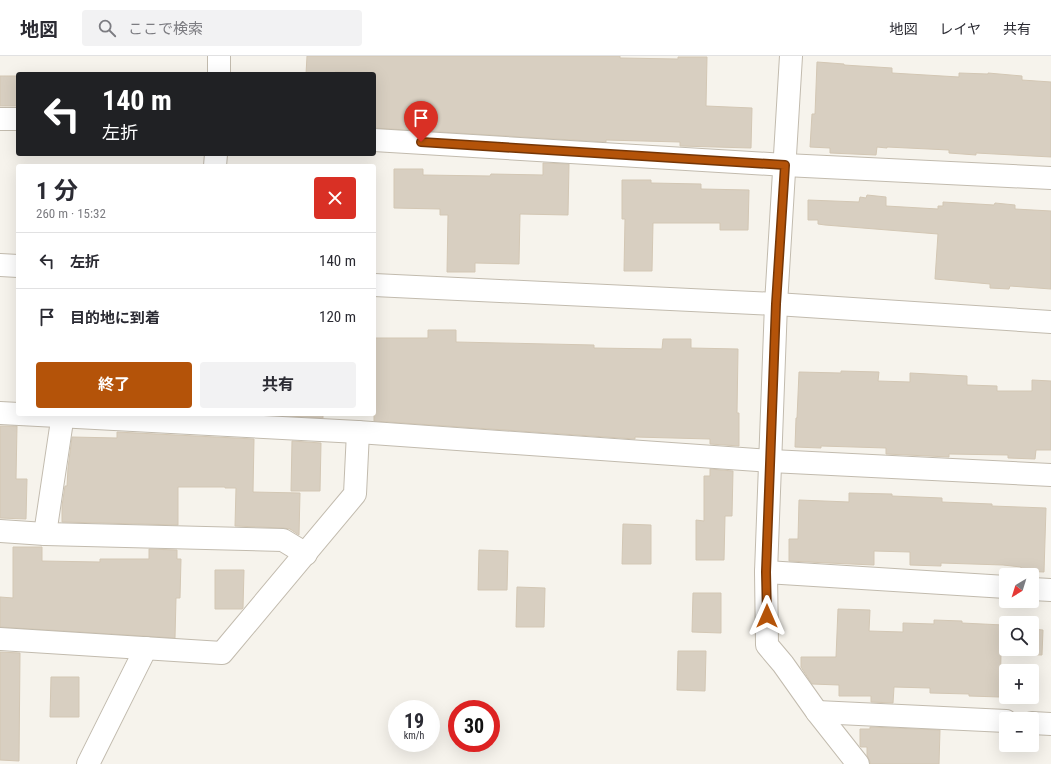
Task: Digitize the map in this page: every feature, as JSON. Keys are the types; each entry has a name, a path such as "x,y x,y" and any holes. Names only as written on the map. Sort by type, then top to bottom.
{"street":[{"path":"218,72 219,56"},
{"path":"791,56 776,304 766,572 767,646 783,664 817,712 858,764"},
{"path":"0,118 16,120"},
{"path":"376,140 785,165 1051,178"},
{"path":"0,265 16,266"},
{"path":"376,285 776,304 1051,322"},
{"path":"0,413 16,414"},
{"path":"45,534 63,416 358,432 771,461 1051,475"},
{"path":"0,639 222,653 355,494 358,432"},
{"path":"0,531 45,534 282,540 306,554"},
{"path":"766,572 999,587"},
{"path":"1039,589 1051,590"},
{"path":"88,764 146,648"},
{"path":"817,712 999,721"},
{"path":"1039,723 1051,724"}],"building":[{"path":"307,56 620,56 620,58 678,59 678,57 707,57 706,106 752,108 751,148 680,146 680,142 606,140 606,142 376,128 376,72 306,72"},
{"path":"817,62 892,68 892,73 959,77 959,73 988,73 1022,76 1022,80 1051,82 1051,157 976,153 976,155 949,153 949,150 887,147 877,147 876,155 830,153 830,148 810,147 812,114 815,114"},
{"path":"0,76 16,76 16,106 0,106"},
{"path":"543,163 569,164 568,215 520,214 519,264 475,263 475,272 447,272 448,215 440,215 440,209 394,208 394,169 423,169 423,175 543,175"},
{"path":"622,180 651,180 651,183 701,184 701,189 749,190 748,230 720,230 720,223 653,223 652,271 624,271 625,219 622,219"},
{"path":"867,195 886,197 886,206 938,209 938,206 943,206 943,202 994,205 995,203 1015,205 1015,209 1051,211 1051,289 1010,286 1009,289 990,288 990,284 935,279 938,234 825,225 818,224 818,220 808,220 808,200 859,202 860,197 866,198"},
{"path":"428,330 456,330 456,342 594,345 594,348 662,349 663,339 691,339 691,348 738,349 737,413 739,413 739,446 710,444 710,439 635,437 635,439 374,421 374,416 376,416 376,338 428,338"},
{"path":"841,371 879,372 878,381 910,382 910,373 967,376 967,385 997,386 997,391 1032,391 1032,380 1051,381 1051,450 1036,450 1035,459 1008,458 1008,455 949,454 949,457 886,454 886,448 821,446 821,448 795,447 799,372 841,373"},
{"path":"289,416 323,416 323,418"},
{"path":"0,426 17,426 16,479 27,479 26,519 0,518"},
{"path":"117,432 254,439 253,492 300,493 299,535 290,529 283,528 235,526 236,488 225,487 178,487 178,525 62,522 62,506 65,486 67,486 72,437 117,438"},
{"path":"292,441 321,443 320,491 291,491"},
{"path":"710,469 733,471 732,516 725,516 724,560 696,560 696,520 704,521 704,476 710,476"},
{"path":"849,493 892,494 892,496 942,498 942,502 1046,508 1044,572 1039,572 1039,568 1021,568 1003,565 941,563 941,566 910,565 910,552 874,551 874,565 789,561 789,539 798,539 799,500 849,502"},
{"path":"623,524 651,525 651,564 622,564"},
{"path":"13,547 42,547 42,561 100,562 100,559 149,559 149,549 177,550 177,559 181,559 180,598 176,598 175,638 0,627 0,597 13,598"},
{"path":"479,550 508,551 507,590 478,590"},
{"path":"215,570 244,570 242,609 215,609"},
{"path":"517,587 545,588 544,627 516,627"},
{"path":"693,593 721,593 721,633 692,632"},
{"path":"838,609 870,610 869,631 903,632 903,623 934,624 934,620 999,625 999,656 1001,656 1001,664 999,664 999,697 969,696 969,694 930,693 930,688 894,687 893,703 871,702 871,696 839,696 839,685 812,684 801,667 801,657 836,657"},
{"path":"1039,630 1043,630 1042,655 1039,655"},
{"path":"678,651 706,651 705,691 677,690"},
{"path":"0,652 20,653 19,761 0,760"},
{"path":"51,677 79,677 79,717 50,717"},
{"path":"870,727 940,730 939,764 870,764 867,755 867,747 860,746 860,729 870,729"}],"route":[{"path":"421,142 785,165 776,304 772,445 766,572 767,616"}]}
